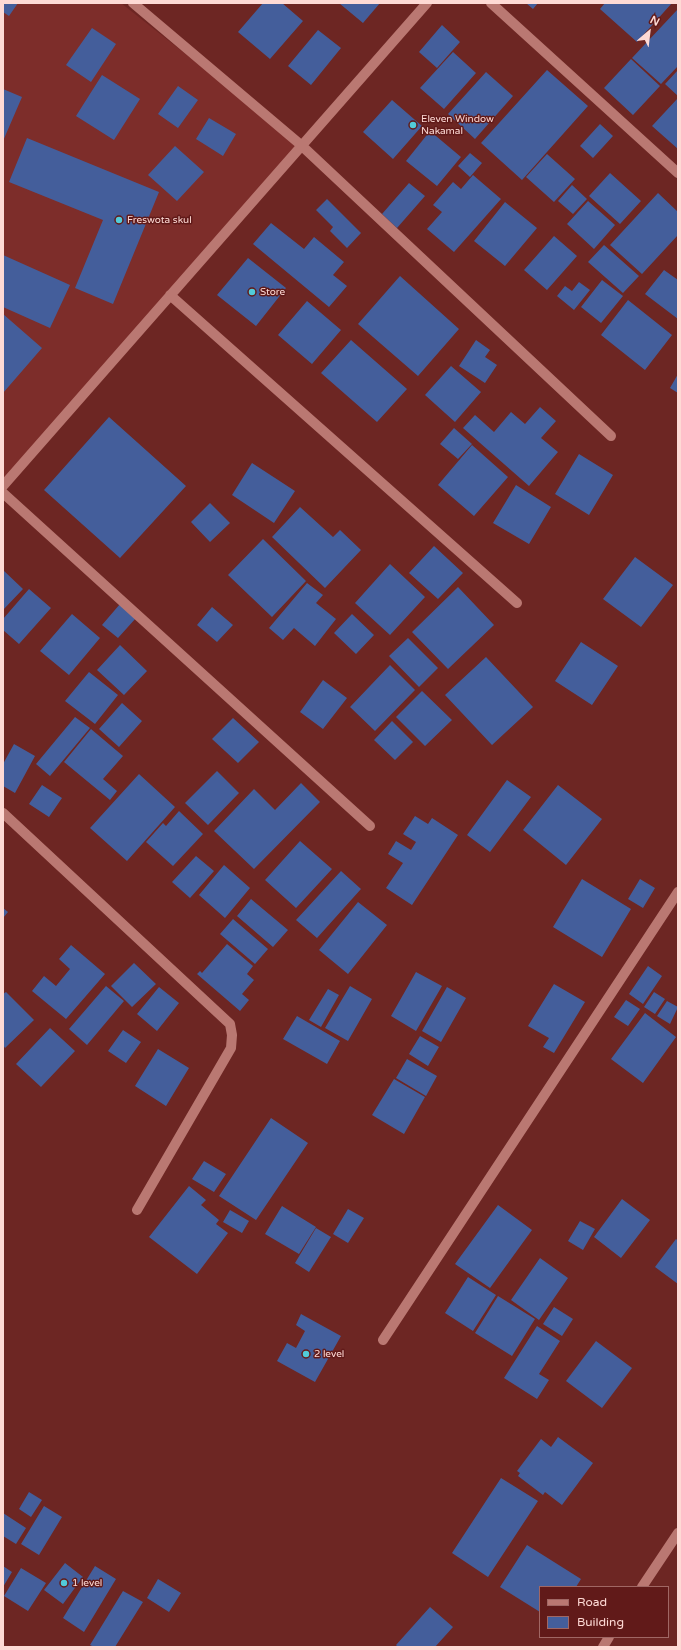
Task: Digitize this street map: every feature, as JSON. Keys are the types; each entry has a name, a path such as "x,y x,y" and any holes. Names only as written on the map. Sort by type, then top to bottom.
{"street":[{"path":"133,3 301,145 611,436"},
{"path":"3,486 427,3"},
{"path":"491,3 678,173"},
{"path":"170,295 517,603"},
{"path":"3,494 370,826"},
{"path":"3,813 230,1024 232,1035 231,1048 137,1210"},
{"path":"383,1340 678,892"},
{"path":"643,1586 678,1533"},
{"path":"603,1647 608,1638"}],"shaded area":[{"name":"Freswota skul","path":"3,3 121,3 301,145 3,486"}],"building":[{"path":"3,3 18,3 9,16 3,12"},
{"path":"263,3 282,3 303,21 270,59 238,32"},
{"path":"339,3 380,3 363,23"},
{"path":"526,3 538,3 533,9"},
{"path":"605,3 672,3 637,42 600,9"},
{"path":"678,9 678,66 661,84 632,58"},
{"path":"442,25 460,42 437,68 419,52"},
{"path":"92,28 116,44 91,82 66,65"},
{"path":"318,30 341,48 311,85 288,66"},
{"path":"453,52 476,73 444,109 420,88"},
{"path":"631,59 660,86 633,115 604,88"},
{"path":"547,70 588,106 522,180 481,143"},
{"path":"678,70 678,96 665,84"},
{"path":"486,72 513,96 475,139 448,114"},
{"path":"102,75 140,99 114,140 76,116"},
{"path":"178,86 198,100 178,128 158,114"},
{"path":"3,89 22,97 3,141"},
{"path":"678,98 678,149 652,126"},
{"path":"392,100 422,126 393,159 363,132"},
{"path":"209,118 236,134 223,156 196,139"},
{"path":"600,124 613,136 593,158 580,146"},
{"path":"430,131 461,157 437,186 406,161"},
{"path":"27,138 159,192 113,304 75,288 103,220 9,182"},
{"path":"175,146 204,172 177,201 148,175"},
{"path":"470,153 482,163 470,177 458,166"},
{"path":"547,154 575,179 554,202 526,177"},
{"path":"610,173 641,201 620,224 589,196"},
{"path":"473,175 501,199 454,252 427,229 442,212 433,205 453,182 461,189"},
{"path":"409,183 425,196 397,228 382,214"},
{"path":"572,185 587,199 573,214 558,201"},
{"path":"658,193 678,212 678,235 642,274 610,245"},
{"path":"327,199 361,233 347,248 330,231 333,227 316,210"},
{"path":"588,201 615,225 594,249 567,224"},
{"path":"505,202 537,228 505,266 474,241"},
{"path":"271,223 304,249 314,237 344,262 333,275 347,286 329,307 253,244"},
{"path":"554,236 577,256 547,290 524,270"},
{"path":"604,245 639,276 623,293 588,262"},
{"path":"3,255 70,285 50,328 3,307"},
{"name":"Store","path":"248,258 286,288 256,326 217,295"},
{"path":"664,270 678,280 678,319 645,294"},
{"path":"400,276 459,329 418,376 358,324"},
{"path":"602,280 623,296 601,323 581,307"},
{"path":"579,282 590,290 574,310 557,296 565,286 572,291"},
{"path":"628,300 672,335 645,370 601,335"},
{"path":"307,301 341,330 312,364 278,335"},
{"path":"3,314 42,348 3,393"},
{"path":"351,340 407,389 377,422 321,373"},
{"path":"476,340 490,350 485,357 497,365 485,383 459,366"},
{"path":"451,366 481,392 455,422 425,395"},
{"path":"678,374 678,393 670,388"},
{"path":"540,407 556,421 541,438 558,452 529,486 463,428 475,415 494,432 511,412 525,424"},
{"path":"109,417 186,486 120,558 44,490"},
{"path":"454,428 472,444 458,459 440,444"},
{"path":"472,445 508,477 474,516 438,485"},
{"path":"579,454 613,475 589,515 555,494"},
{"path":"252,463 295,491 274,523 232,495"},
{"path":"516,485 551,507 529,544 493,523"},
{"path":"210,503 230,523 210,542 191,522"},
{"path":"300,507 333,537 340,530 361,550 325,588 272,537"},
{"path":"263,539 306,581 272,617 228,575"},
{"path":"434,546 463,573 438,599 409,573"},
{"path":"635,557 673,585 641,627 603,599"},
{"path":"390,564 425,597 390,635 355,603"},
{"path":"3,570 23,589 3,610"},
{"path":"307,583 323,595 316,603 336,619 315,646 294,628 283,640 269,628"},
{"path":"458,587 494,625 448,669 412,632"},
{"path":"29,589 51,608 19,644 3,630 3,619"},
{"path":"120,604 136,618 118,638 102,625"},
{"path":"212,607 233,625 217,642 197,625"},
{"path":"72,614 100,638 69,675 40,651"},
{"path":"352,614 374,635 356,654 334,633"},
{"path":"408,638 438,668 419,687 389,656"},
{"path":"581,642 618,666 592,705 555,681"},
{"path":"120,645 147,671 124,695 97,670"},
{"path":"486,657 533,707 492,745 445,695"},
{"path":"390,665 415,690 375,731 350,707"},
{"path":"89,672 118,695 95,724 65,701"},
{"path":"323,680 347,698 323,729 300,712"},
{"path":"422,691 452,720 425,746 396,717"},
{"path":"122,703 142,721 119,747 99,729"},
{"path":"75,717 90,728 50,776 36,764"},
{"path":"233,718 259,742 238,763 212,739"},
{"path":"392,721 413,742 395,760 374,740"},
{"path":"91,729 123,756 103,779 117,791 110,800 64,762"},
{"path":"14,744 35,756 15,793 3,786 3,764"},
{"path":"217,771 239,793 208,825 185,803"},
{"path":"139,774 175,807 127,861 90,828"},
{"path":"507,780 531,797 490,852 467,835"},
{"path":"301,783 320,802 254,869 214,831 254,789 275,810"},
{"path":"42,785 62,798 49,817 29,804"},
{"path":"558,785 602,819 566,865 523,830"},
{"path":"179,811 203,834 173,866 146,842 163,823 166,826"},
{"path":"415,816 428,824 432,818 458,835 412,905 386,888 403,863 388,854 396,841 411,850 416,842 403,834"},
{"path":"300,841 332,869 296,908 265,880"},
{"path":"196,856 214,871 190,898 172,882"},
{"path":"224,865 250,888 225,918 199,895"},
{"path":"341,871 361,889 317,938 296,920"},
{"path":"582,879 631,909 602,957 553,927"},
{"path":"640,879 655,888 643,908 628,899"},
{"path":"251,899 288,930 273,947 237,916"},
{"path":"358,902 387,925 348,974 319,950"},
{"path":"3,908 8,912 3,918"},
{"path":"233,919 268,949 255,964 220,934"},
{"path":"227,944 253,966 247,974 254,980 242,994 249,1000 240,1011 197,974 200,971 202,973"},
{"path":"71,945 105,974 66,1019 32,991 44,976 56,986 70,969 59,959"},
{"path":"134,963 156,984 132,1007 111,986"},
{"path":"648,966 662,976 643,1004 629,994"},
{"path":"416,972 442,986 416,1031 391,1016"},
{"path":"554,984 585,1002 554,1053 543,1047 549,1038 528,1026"},
{"path":"106,986 124,1001 87,1045 69,1029"},
{"path":"350,986 372,999 348,1041 325,1028"},
{"path":"159,987 179,1003 157,1031 137,1014"},
{"path":"447,987 466,998 441,1042 422,1031"},
{"path":"328,989 339,995 321,1027 309,1020"},
{"path":"6,992 34,1020 5,1048 3,1045 3,994"},
{"path":"654,992 665,999 655,1014 644,1007"},
{"path":"626,1000 640,1009 628,1026 614,1017"},
{"path":"667,1001 678,1007 670,1024 657,1016"},
{"path":"645,1013 676,1037 643,1083 611,1059"},
{"path":"297,1016 340,1041 327,1064 283,1039"},
{"path":"50,1028 75,1051 41,1087 16,1064"},
{"path":"123,1030 141,1042 126,1063 108,1051"},
{"path":"420,1036 439,1047 428,1066 409,1054"},
{"path":"158,1049 189,1068 166,1106 135,1086"},
{"path":"407,1059 437,1076 426,1096 396,1078"},
{"path":"394,1079 425,1097 404,1134 372,1115"},
{"path":"271,1118 308,1143 256,1220 219,1196"},
{"path":"204,1161 226,1174 214,1192 192,1179"},
{"path":"189,1186 206,1200 201,1205 219,1220 216,1224 228,1233 197,1274 149,1237"},
{"path":"622,1199 650,1220 621,1258 594,1237"},
{"path":"498,1205 532,1230 490,1288 455,1264"},
{"path":"282,1206 316,1227 299,1254 265,1234"},
{"path":"348,1209 364,1218 348,1243 333,1234"},
{"path":"230,1210 249,1221 242,1233 223,1222"},
{"path":"580,1221 595,1229 583,1250 568,1241"},
{"path":"316,1228 331,1237 309,1272 295,1263"},
{"path":"676,1239 678,1241 678,1284 655,1267"},
{"path":"540,1258 568,1278 539,1320 511,1300"},
{"path":"468,1277 496,1295 473,1331 445,1313"},
{"path":"498,1296 535,1319 512,1356 475,1333"},
{"path":"554,1307 573,1319 562,1336 543,1324"},
{"name":"2 level","path":"301,1314 341,1336 315,1382 277,1361 287,1343 296,1348 305,1331 296,1325"},
{"path":"537,1326 560,1341 539,1374 549,1380 537,1399 504,1378"},
{"path":"596,1341 632,1368 602,1408 566,1381"},
{"path":"558,1437 593,1463 562,1505 545,1492 543,1495 518,1476 520,1473 517,1471 541,1439 551,1447"},
{"path":"501,1478 538,1501 488,1577 452,1553"},
{"path":"29,1492 42,1500 31,1517 19,1509"},
{"path":"44,1506 62,1517 39,1555 21,1544"},
{"path":"3,1513 26,1528 16,1544 3,1536"},
{"path":"527,1545 581,1579 577,1586 539,1586 539,1611 500,1587"},
{"name":"1 level","path":"65,1563 83,1577 63,1604 44,1590"},
{"path":"3,1566 12,1572 3,1587"},
{"path":"95,1566 116,1579 84,1632 63,1618"},
{"path":"21,1568 46,1583 28,1611 4,1596"},
{"path":"158,1579 181,1593 169,1612 147,1598"},
{"path":"123,1591 143,1602 115,1647 94,1647 90,1645"},
{"path":"430,1607 453,1627 435,1647 398,1647 396,1645"}],"place":[{"name":"Eleven Window Nakamal","path":"413,125"},
{"name":"Freswota skul","path":"119,220"},
{"name":"Store","path":"252,292"},
{"name":"2 level","path":"306,1354"},
{"name":"1 level","path":"64,1583"}]}
